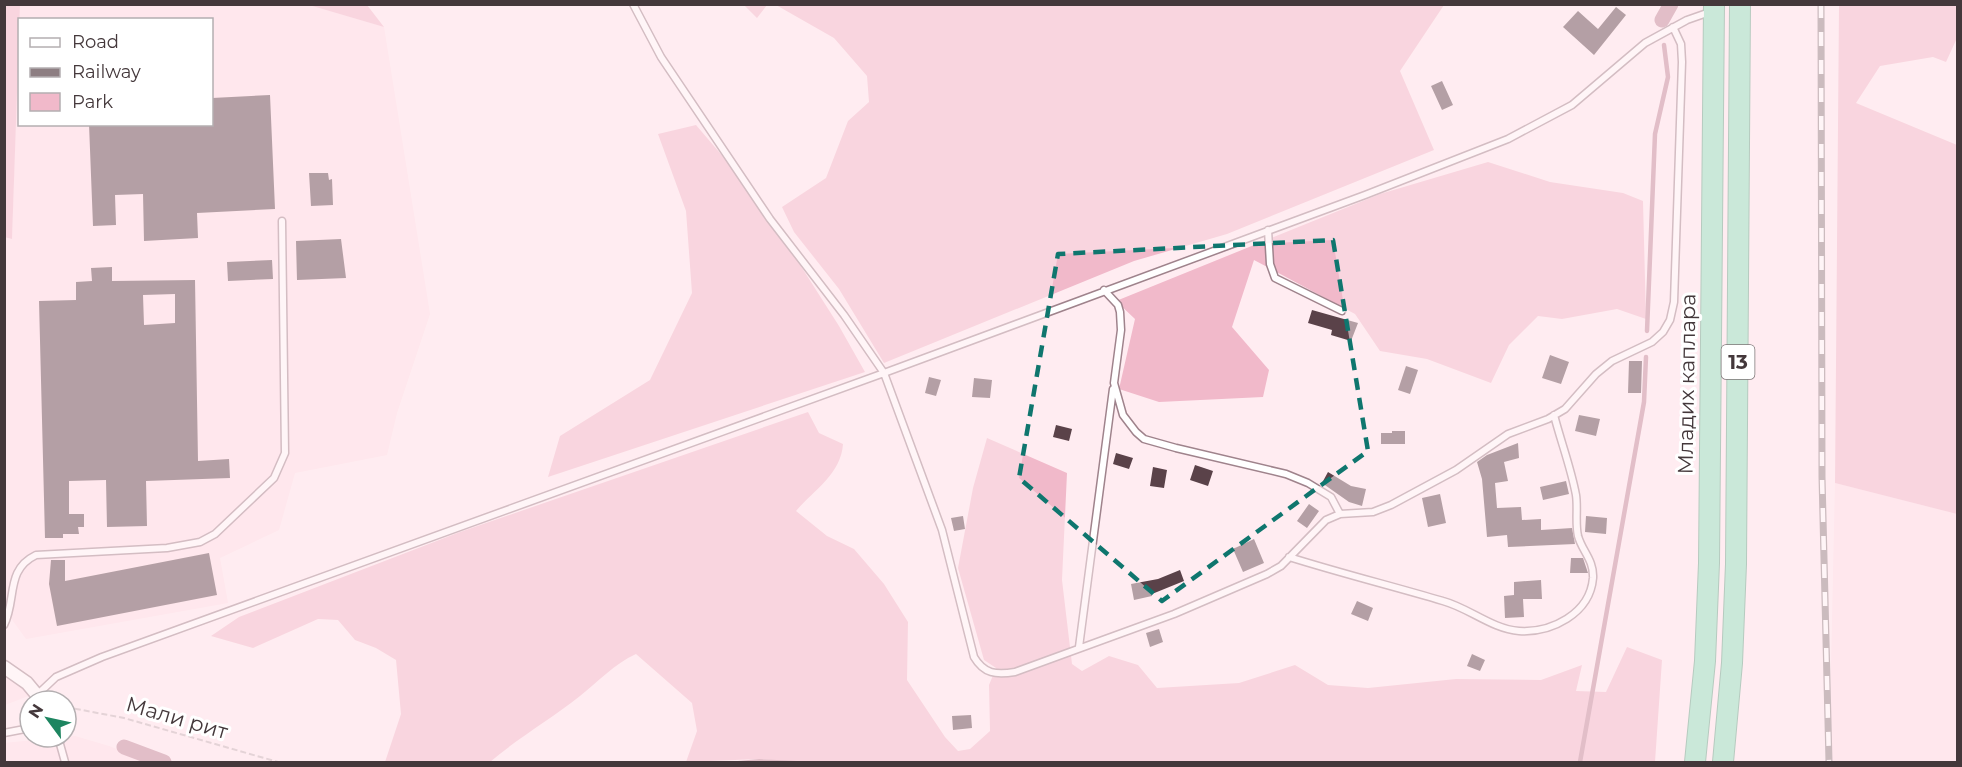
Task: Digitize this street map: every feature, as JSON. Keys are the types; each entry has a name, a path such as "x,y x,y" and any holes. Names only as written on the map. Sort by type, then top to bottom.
{"highway":[{"name":"13","path":"1723,762 1732,663 1736,564 1740,4"},
{"name":"Младих каплара","path":"1695,762 1705,661 1709,563 1710,9"}],"street":[{"path":"4,667 30,689"}],"lane":[{"path":"633,4 662,57 770,219 844,315 884,373 942,530 974,657 980,667 1000,675 1015,672 1237,588 1267,574 1326,520 1340,514 1373,512 1391,505 1456,470 1508,434 1554,416 1565,409 1596,374 1612,361 1652,342 1664,332 1670,320 1674,302 1682,62 1681,44 1673,27"},
{"path":"47,689 56,677 102,657 884,373 1365,195 1527,130 1572,105 1645,43 1710,9"},
{"path":"4,625 11,605 13,579 26,560 36,555 167,548 200,542 215,534 274,478 285,453 282,221"},
{"path":"1268,230 1270,264 1275,278 1342,311"},
{"path":"1079,647 1121,330 1118,305 1104,290"},
{"path":"1114,383 1126,422 1144,439 1286,474 1308,483 1331,497 1340,514"},
{"path":"1289,556 1360,579 1443,601 1517,631 1538,631 1558,625 1574,614 1586,598 1593,578 1591,558 1580,542 1577,531 1576,495 1554,416"}],"path":[{"name":"Мали рит","path":"78,709 124,718 278,762"}],"highlighted area":[{"path":"1333,240 1368,451 1162,601 1019,478 1058,254"}],"shaded area":[{"path":"20,5 309,5 384,27 430,314 397,413 387,455 295,473 279,530 220,558 228,603 26,639 5,610 4,237 12,239 18,53 18,126 213,126 213,18 20,18"},
{"path":"1835,483 1957,514 1957,762 1829,762"},
{"path":"4,673 26,689 18,689 18,700 5,705"},
{"path":"78,737 149,762 5,762 4,743 18,742 18,749 78,749"},
{"path":"759,759 797,761 799,762 727,762"}],"green space":[{"path":"4,5 20,5 12,239 4,237"},
{"path":"309,5 367,5 384,27"},
{"path":"744,5 767,5 757,18"},
{"path":"776,5 1444,5 1400,71 1434,150 1227,234 1134,261 884,363 839,289 794,232 782,207 826,178 848,121 869,102 867,76 834,38"},
{"path":"1839,5 1957,5 1957,38 1946,62 1933,57 1880,66 1856,103 1957,145 1957,514 1835,483"},
{"path":"696,125 755,194 839,326 865,372 548,477 560,436 650,380 692,293 686,211 658,134"},
{"path":"1488,162 1550,182 1623,193 1643,201 1646,319 1617,309 1562,319 1538,316 1509,345 1491,383 1427,359 1380,351 1355,314 1254,260 1232,327 1269,370 1263,397 1159,402 1119,389 1135,319 1116,301 1380,194"},
{"path":"808,412 819,433 843,444 841,455 832,473 796,511 827,536 854,549 884,584 908,622 907,680 945,737 958,751 970,749 990,731 989,685 996,668 984,660 958,568 973,488 987,438 1067,473 1062,580 1072,664 1082,671 1109,656 1138,665 1157,688 1239,683 1295,665 1328,685 1368,688 1456,679 1541,680 1582,665 1576,691 1606,692 1627,647 1662,660 1655,762 799,762 759,759 686,762 697,731 692,703 636,654 614,668 490,762 385,762 401,714 396,660 376,648 355,640 338,620 318,619 253,648 211,636 239,617 460,532"}],"building":[{"path":"1616,7 1626,15 1594,55 1563,27 1578,11 1598,29"},
{"path":"1442,81 1453,105 1442,110 1431,86"},
{"path":"270,95 275,209 197,213 198,238 144,241 143,194 115,195 116,225 93,226 89,126 213,126 213,98"},
{"path":"309,173 328,173 329,180 332,179 333,205 311,206"},
{"path":"341,239 346,278 297,280 296,241"},
{"path":"272,260 273,279 228,281 227,262"},
{"path":"112,267 112,281 195,280 198,461 229,459 230,478 146,481 147,526 107,527 106,480 69,481 69,514 84,514 84,527 78,527 79,534 63,534 63,538 45,538 39,301 76,300 76,282 92,281 91,268","holes":["175,294 175,323 144,325 143,295"]},
{"path":"1312,310 1358,323 1351,341 1331,335 1332,330 1308,323"},
{"path":"1550,355 1569,362 1561,384 1542,378"},
{"path":"1629,361 1642,361 1641,393 1628,393"},
{"path":"1406,366 1418,370 1410,394 1398,390"},
{"path":"929,377 941,380 936,396 925,393"},
{"path":"974,378 992,380 990,398 972,397"},
{"path":"1579,415 1600,419 1596,436 1575,431"},
{"path":"1056,425 1072,429 1069,441 1053,437"},
{"path":"1392,431 1405,431 1405,444 1381,444 1381,433 1392,433"},
{"path":"1518,443 1519,458 1504,462 1508,481 1495,483 1497,508 1521,507 1522,520 1541,519 1541,530 1572,528 1575,544 1508,547 1507,535 1487,537 1482,479 1477,462 1487,455"},
{"path":"1116,453 1133,458 1129,469 1113,464"},
{"path":"1195,465 1213,471 1208,486 1190,480"},
{"path":"1153,467 1167,470 1164,488 1150,486"},
{"path":"1328,472 1351,486 1366,489 1362,506 1349,502 1322,483"},
{"path":"1566,481 1569,494 1543,500 1540,487"},
{"path":"1440,494 1446,523 1428,527 1422,498"},
{"path":"1309,504 1319,511 1307,528 1297,521"},
{"path":"963,516 965,529 954,531 951,518"},
{"path":"1586,516 1607,518 1606,534 1585,532"},
{"path":"1254,539 1264,563 1243,572 1233,549"},
{"path":"209,553 217,595 57,626 49,584 51,560 65,560 65,581"},
{"path":"1571,558 1583,558 1588,573 1570,573"},
{"path":"1180,570 1184,581 1152,594 1152,596 1134,600 1131,584 1158,579"},
{"path":"1541,580 1542,599 1523,599 1524,617 1505,618 1504,596 1514,595 1514,582"},
{"path":"1357,601 1373,608 1368,621 1351,614"},
{"path":"1159,629 1163,642 1150,647 1146,633"},
{"path":"1472,654 1485,660 1480,671 1467,666"},
{"path":"971,715 972,728 953,730 952,716"}],"waterway":[{"path":"1662,20 1671,4"},
{"path":"1647,331 1655,134 1668,77 1664,45"},
{"path":"1580,762 1644,402 1646,357"},
{"path":"124,747 164,762"}],"railway":[{"path":"1821,4 1822,477 1829,762"}]}
